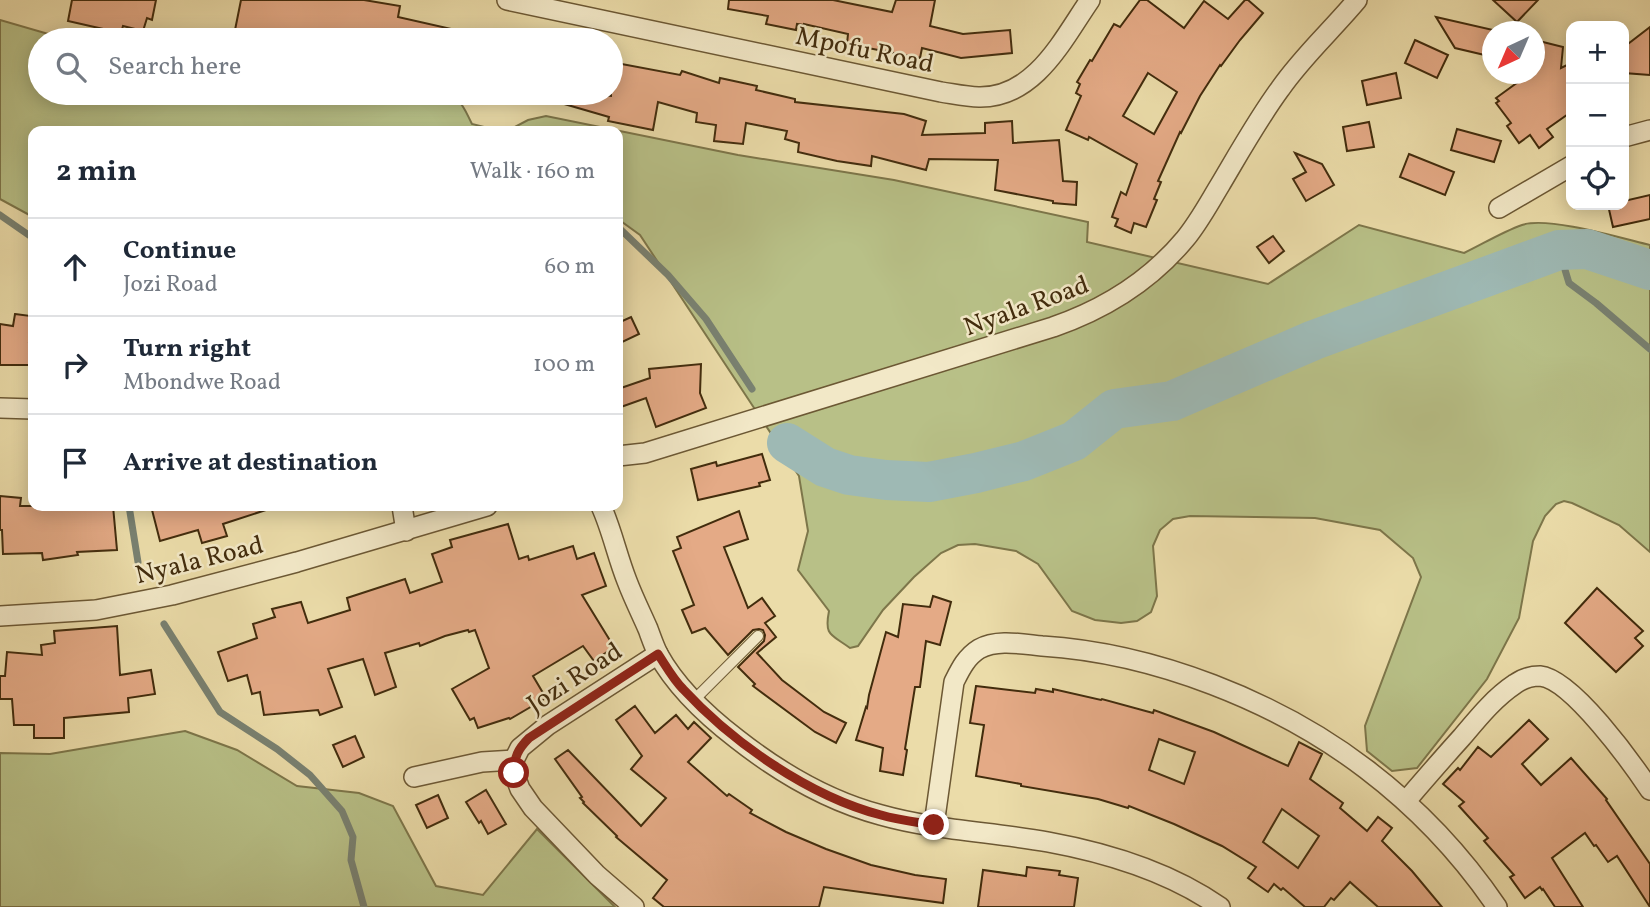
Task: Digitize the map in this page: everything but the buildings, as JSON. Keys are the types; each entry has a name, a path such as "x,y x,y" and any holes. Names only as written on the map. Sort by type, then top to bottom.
{"street":[{"name":"Mpofu Road","path":"507,0 962,96 982,97 1000,94 1029,81 1047,61 1090,0"},
{"name":"Nyala Road","path":"623,455 645,453 1054,327 1100,308 1122,295 1166,261 1186,238 1280,88 1357,0"},
{"name":"Nyala Road","path":"1342,18 1374,0"},
{"path":"1629,136 1650,130"},
{"path":"1499,208 1566,169"},
{"path":"0,408 28,409"},
{"name":"Nyala Road","path":"623,466 645,453"},
{"path":"403,511 405,531"},
{"name":"Nyala Road","path":"0,616 96,610 172,595 471,511"},
{"path":"603,511 626,579 658,654 681,687 718,724 756,754 800,782 881,815 1094,852 1136,864 1184,885 1220,907"},
{"path":"608,511 610,526"},
{"path":"934,825 954,682 963,663 977,650 991,645 1006,643 1069,647 1179,673 1247,698 1302,727 1364,767 1406,801 1465,863 1497,907"},
{"name":"Jozi Road","path":"514,760 520,748 538,732 658,654"},
{"path":"1406,801 1486,709 1514,684 1526,678 1542,676 1575,697 1631,761 1650,790"},
{"path":"414,776 482,762 514,760 514,773 520,789 534,808 597,875 634,907"}],"lane":[{"path":"694,700 758,636"}],"green space":[{"path":"0,20 28,28 28,105 462,105 472,124 480,126 28,126 28,214 0,199"},
{"path":"546,116 595,126 517,126"},
{"path":"623,132 738,155 894,180 1088,222 1087,242 1268,284 1359,225 1464,253 1522,225 1534,223 1585,229 1650,245 1650,552 1619,525 1572,503 1564,501 1556,504 1545,516 1533,541 1519,618 1487,679 1417,768 1392,771 1367,751 1365,726 1421,577 1413,558 1380,530 1315,518 1190,516 1173,519 1160,530 1153,546 1157,596 1151,612 1137,621 1121,623 1095,620 1072,611 1038,564 1016,551 975,544 958,545 941,553 914,577 883,610 858,646 850,648 830,634 829,611 798,570 808,531 799,476 640,235 623,223"},
{"path":"185,731 237,750 297,786 359,793 393,806 436,886 483,895 537,829 615,907 0,907 0,753 50,754"}],"waterway":[{"path":"0,215 28,235"},
{"path":"623,232 668,275 706,319 752,389"},
{"path":"787,443 825,467 849,475 929,482 976,473 1024,461 1074,441 1114,409 1172,401 1314,340 1559,250 1587,249 1650,270"},
{"path":"1559,250 1569,283 1650,349"},
{"path":"130,511 138,562"},
{"path":"164,624 220,712 277,749 310,775 342,811 353,837 351,860 364,907"}],"route":[{"path":"514,773 514,760 529,738 658,654 681,687 718,724 756,754 800,782 881,815 934,825"}]}
